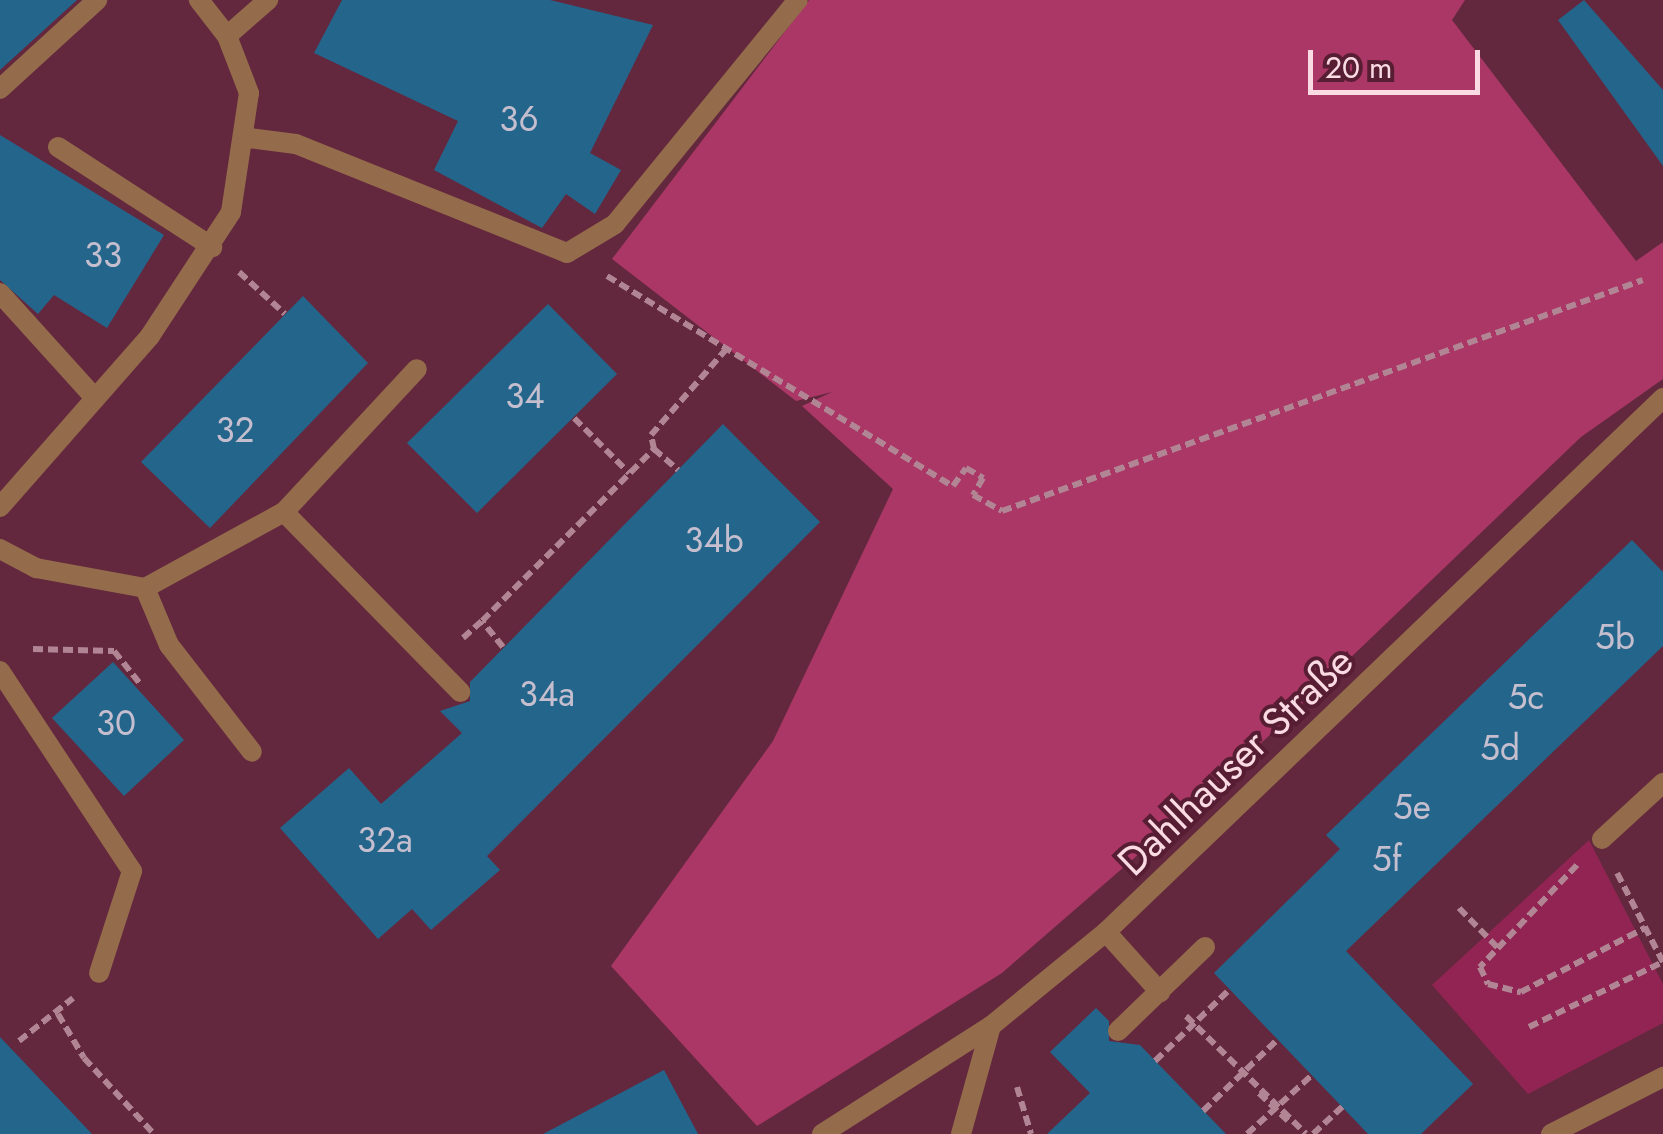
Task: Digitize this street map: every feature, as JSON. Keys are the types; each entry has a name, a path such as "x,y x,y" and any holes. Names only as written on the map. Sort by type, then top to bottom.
{"street":[{"path":"0,89 97,0"},
{"path":"0,507 95,398 212,248 250,138 249,94 227,36 199,0"},
{"path":"227,36 268,0"},
{"path":"250,138 296,144 567,253 615,224 798,0"},
{"path":"58,147 212,248"},
{"path":"0,294 95,398"},
{"path":"0,548 36,568 145,588 284,512 417,369"},
{"name":"Dahlhauser Straße","path":"822,1134 991,1026 1106,932 1663,398"},
{"path":"284,512 460,692"},
{"path":"145,588 169,645 252,752"},
{"path":"0,671 132,871 99,973"},
{"path":"1602,839 1663,784"},
{"path":"1106,932 1160,992"},
{"path":"1118,1031 1205,947"},
{"path":"961,1134 991,1026"},
{"path":"1550,1134 1663,1077"}],"path":[{"path":"212,248 285,314"},
{"path":"567,253 729,346 953,486 966,468 982,478 973,495 1002,511 1643,280"},
{"path":"678,470 654,449 651,434 729,346"},
{"path":"574,418 629,473"},
{"path":"503,648 482,621 654,449"},
{"path":"19,649 114,651 141,685"},
{"path":"1602,839 1480,967 1488,984 1521,992 1646,928"},
{"path":"1529,1027 1662,955 1618,874"},
{"path":"1459,908 1498,948"},
{"path":"1155,1061 1230,989"},
{"path":"19,1042 58,1014 84,1058 154,1134"},
{"path":"1194,1023 1275,1108 1308,1134 1342,1106"},
{"path":"1203,1111 1278,1039"},
{"path":"1247,1134 1312,1075"},
{"path":"1022,1098 1031,1134"}],"shaded area":[{"path":"809,0 1465,0 1452,20 1636,261 1663,242 1663,379 1581,437 1208,794 1002,973 757,1126 611,966 773,741 893,489 802,406 832,392 796,401 612,259"},
{"path":"1589,840 1663,984 1663,1023 1528,1094 1432,985"}],"building":[{"path":"0,0 77,0 0,70"},
{"path":"342,0 550,0 653,25 590,153 621,170 595,214 566,194 542,228 434,170 458,121 314,53"},
{"path":"1584,0 1663,90 1663,166 1558,20"},
{"path":"0,135 164,235 107,328 54,295 38,314 0,280"},
{"path":"303,296 368,363 210,528 141,462"},
{"path":"548,304 617,374 477,513 407,443"},
{"path":"723,424 820,522 487,856 500,870 431,930 412,909 378,939 280,828 349,768 381,804 462,733 440,711 470,701 470,682"},
{"path":"1632,540 1663,572 1663,646 1346,951 1473,1084 1421,1134 1368,1134 1214,973 1340,849 1326,835"},
{"path":"113,662 184,740 124,796 52,718"},
{"path":"1096,1008 1109,1021 1109,1041 1140,1045 1226,1134 1047,1134 1090,1093 1050,1052"},
{"path":"0,1037 92,1134 0,1134"},
{"path":"664,1070 698,1134 543,1134"}]}
